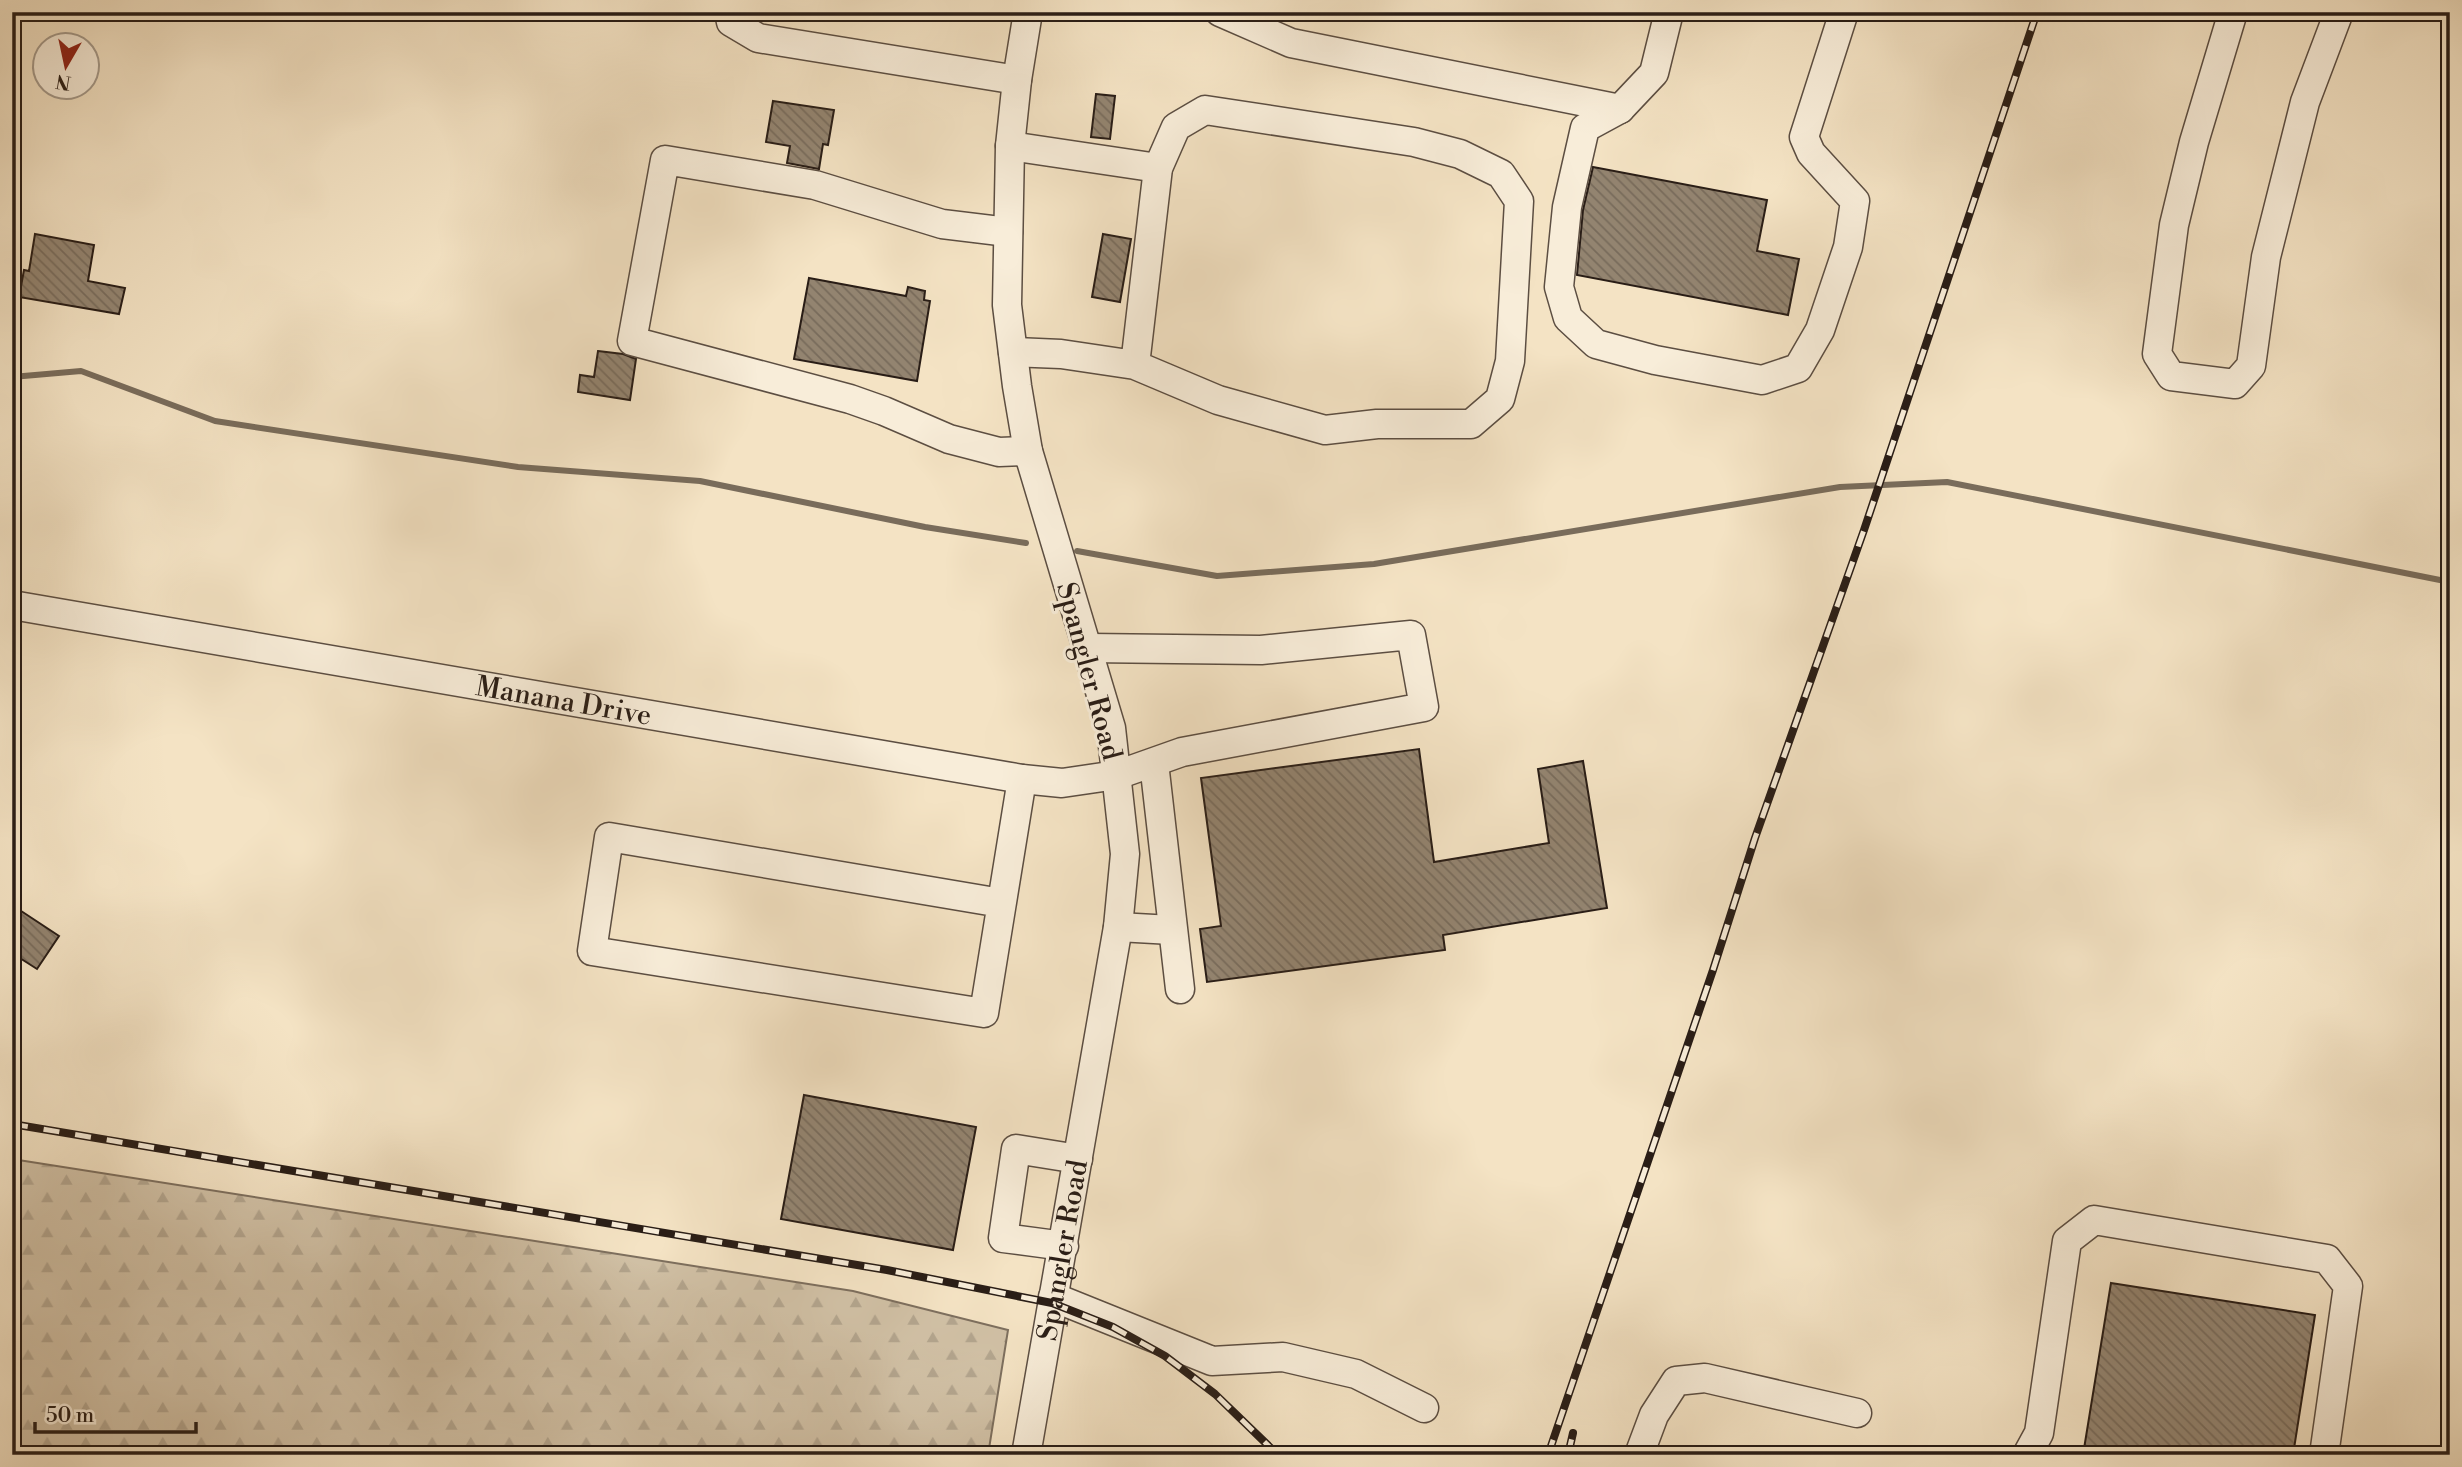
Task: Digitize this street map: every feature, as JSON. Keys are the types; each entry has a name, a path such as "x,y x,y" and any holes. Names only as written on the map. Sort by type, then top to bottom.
{"street":[{"path":"729,12 731,22 758,38 1017,80"},
{"name":"Spangler Road","path":"1026,1455 1118,927 1125,854 1111,728 1028,451 1007,304 1010,146 1028,12"},
{"path":"1220,12 1291,43 1620,109"},
{"path":"1669,12 1654,73 1620,109 1586,128 1567,206 1559,287 1568,318 1596,344 1655,359 1762,380 1798,368 1820,330 1848,247 1855,201 1811,153 1804,136 1844,12"},
{"path":"2233,12 2194,142 2174,225 2157,354 2171,376 2235,384 2251,366 2269,244 2305,103 2333,14"},
{"path":"1013,352 1061,354 1135,365 1218,400 1325,430 1377,424 1471,424 1500,399 1510,361 1519,201 1501,174 1460,154 1414,142 1205,110 1176,127 1158,168 1135,365"},
{"path":"1010,146 1158,168"},
{"path":"1008,232 942,224 815,185 665,160 632,341 850,399 949,439 999,452 1028,451"},
{"name":"Manana Drive","path":"12,605 1022,779 1062,783 1118,775 1182,752 1424,707 1411,635 1261,649 1088,648"},
{"path":"1154,763 1180,989"},
{"path":"1001,903 609,836 592,951 984,1013 1022,779"},
{"path":"1118,927 1172,930"},
{"path":"1064,1246 1003,1238 1016,1149 1078,1159"},
{"path":"2027,1455 2039,1433 2067,1241 2094,1220 2327,1259 2348,1286 2324,1455"},
{"path":"1054,1297 1212,1361 1283,1357 1356,1374 1424,1408"},
{"path":"1639,1455 1654,1415 1676,1381 1705,1378 1857,1413"}],"green space":[{"path":"12,1159 853,1291 1008,1330 988,1455 12,1455"}],"building":[{"path":"1096,94 1115,96 1110,139 1091,137"},
{"path":"773,101 834,110 828,145 823,144 819,169 787,163 790,146 766,142"},
{"path":"1593,167 1767,200 1757,251 1799,259 1788,315 1577,275 1583,210"},
{"path":"35,234 94,245 88,281 125,288 119,314 19,297 24,270 29,271"},
{"path":"1103,234 1131,239 1120,302 1092,297"},
{"path":"809,278 906,296 908,287 925,291 924,300 930,301 917,381 794,359"},
{"path":"598,351 623,354 636,359 630,400 578,392 580,375 594,377"},
{"path":"1419,749 1434,862 1549,843 1538,769 1583,761 1607,908 1443,935 1445,950 1207,982 1200,929 1221,926 1201,778"},
{"path":"12,905 59,936 37,969 12,953"},
{"path":"804,1095 976,1127 953,1250 781,1219"},
{"path":"2111,1283 2315,1315 2293,1455 2083,1455"}],"waterway":[{"path":"12,377 81,371 215,421 518,467 700,481 925,527 1026,543"},
{"path":"1077,551 1217,576 1374,564 1840,487 1947,482 2450,582"}],"railway":[{"path":"1548,1455 1713,970 1755,838 1864,530 2037,12"},
{"path":"12,1124 887,1270 1052,1303 1113,1327 1165,1356 1215,1394 1278,1455"},
{"path":"1568,1455 1573,1433"}]}
